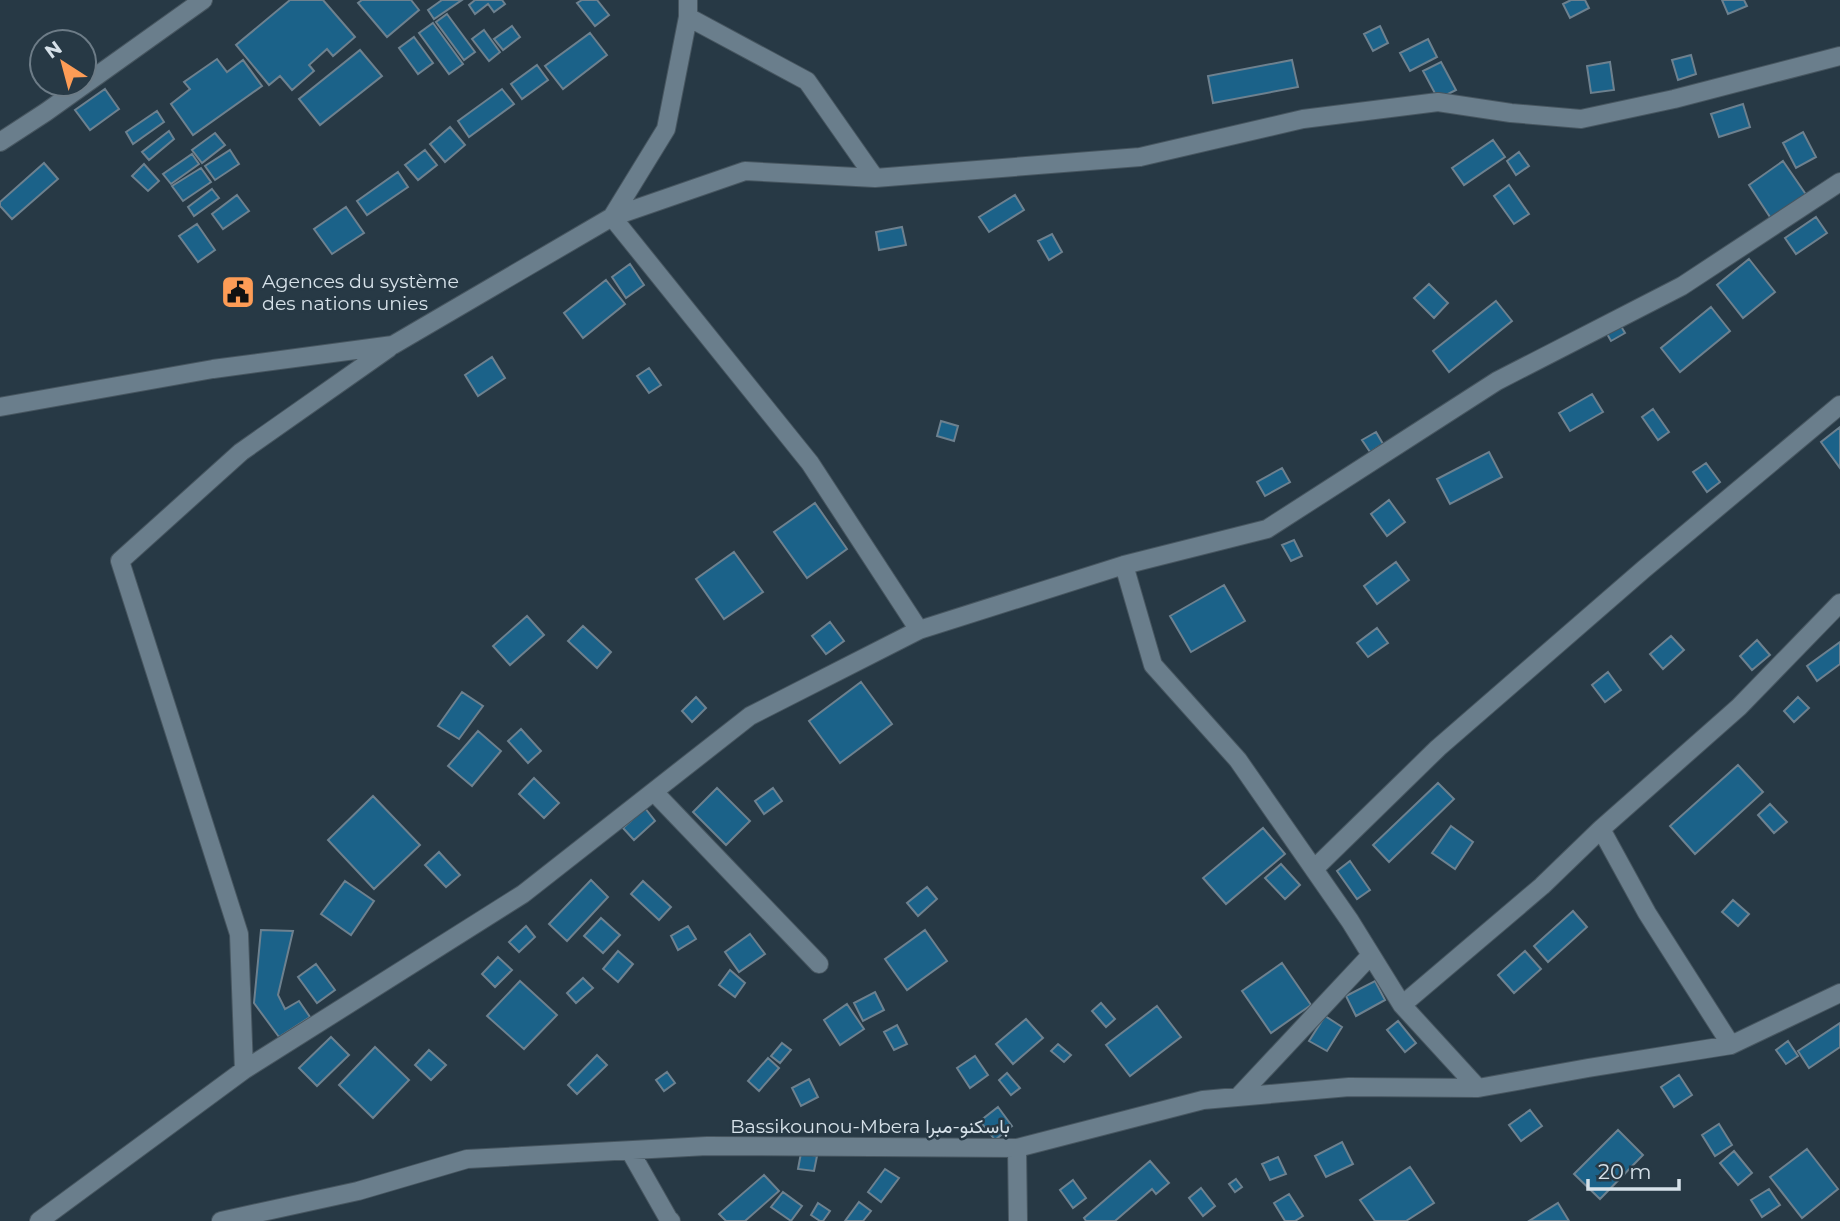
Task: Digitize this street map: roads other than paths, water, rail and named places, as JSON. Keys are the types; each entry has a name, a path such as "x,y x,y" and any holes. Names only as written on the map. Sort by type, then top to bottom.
{"street":[{"path":"0,142 203,0"},
{"path":"612,217 666,129 688,8 807,81 875,178"},
{"path":"244,1070 239,934 120,561 242,452 393,345 612,217 745,171 875,178 1140,157 1303,119 1438,102 1511,113 1581,119 1674,100 1840,56"},
{"path":"39,1221 244,1070 523,894 750,716 919,630 1124,565 1267,529 1497,381 1682,286 1840,182"},
{"path":"612,217 810,463 919,630"},
{"path":"0,407 213,369 393,345"},
{"path":"1314,869 1438,748 1644,569 1840,405"},
{"path":"1124,565 1153,665 1238,760 1314,869 1402,1005 1478,1088"},
{"path":"1402,1005 1542,886 1601,829 1739,707 1840,603"},
{"path":"654,792 819,964"},
{"path":"1601,829 1647,913 1731,1045"},
{"path":"1238,1097 1371,955"},
{"name":"Bassikounou-Mbera باسكنو-مبرا","path":"221,1221 358,1191 467,1159 707,1146 1017,1148 1203,1100 1349,1087 1478,1088 1731,1045 1840,993"},
{"path":"1017,1148 1018,1221"},
{"path":"629,1151 671,1221"}],"place":[{"name":"Agences du système des nations unies","path":"238,292"}]}
